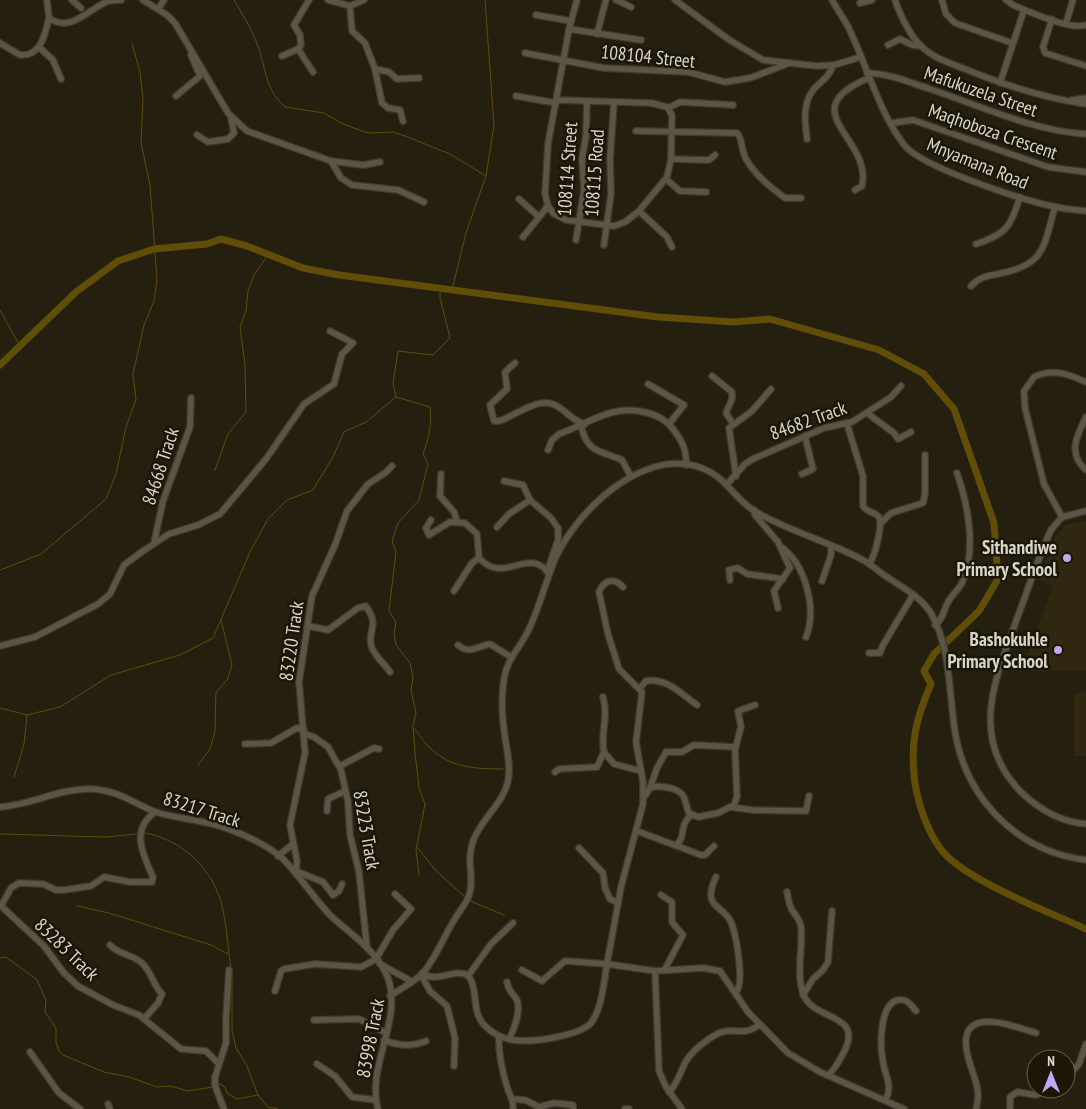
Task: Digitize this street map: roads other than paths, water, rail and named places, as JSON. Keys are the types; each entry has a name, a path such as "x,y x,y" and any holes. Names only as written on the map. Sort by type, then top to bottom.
{"street":[{"path":"0,43 15,54 23,56 32,53 39,47 49,18 47,0"},
{"path":"72,0 81,8"},
{"path":"49,18 58,22 71,22 108,1 121,0"},
{"path":"142,0 171,19 231,116 241,126 254,134 330,161 363,165 380,162"},
{"path":"158,9 164,0"},
{"path":"282,56 298,49 301,45 300,35 294,24 310,0"},
{"path":"328,0 350,6 364,0"},
{"path":"576,0 548,144 545,180 548,206 561,218 606,226 625,222 639,211 666,180 671,159 672,130 672,118 668,108"},
{"path":"597,34 606,0"},
{"path":"616,0 631,7"},
{"path":"675,0 757,58 787,64 833,65 862,58"},
{"name":"Mnyamana Road","path":"832,0 851,32 868,76 892,123 904,144 918,156 955,174 1020,196 1055,207 1086,211"},
{"path":"860,3 872,0"},
{"path":"894,0 906,27 921,46 938,58 1000,83 1065,101 1086,104"},
{"path":"942,0 946,14 955,23 1012,43"},
{"path":"1006,0 1024,10 1076,26 1086,26"},
{"path":"1066,23 1074,0"},
{"path":"350,6 352,31 365,44 375,69 382,103 388,108 400,110 404,121"},
{"path":"1000,83 1024,10"},
{"path":"536,14 571,21"},
{"path":"1052,19 1043,47 1045,53 1086,66"},
{"path":"569,29 640,40"},
{"path":"888,46 900,39 912,45 921,46"},
{"path":"176,96 199,78 200,75 184,40"},
{"path":"39,47 53,60 61,79"},
{"path":"298,49 313,72"},
{"name":"108104 Street","path":"526,53 604,68 680,71 725,82 750,78 787,64"},
{"path":"807,139 806,107 813,90 828,77 833,65"},
{"path":"375,69 389,72 397,78 418,78"},
{"name":"Mafukuzela Street","path":"868,76 882,75 1046,128 1086,134"},
{"path":"855,190 861,187 864,173 858,158 836,119 835,104 842,92 868,76"},
{"path":"516,96 556,101 651,103 668,108 680,102 733,105"},
{"path":"1065,101 1086,98"},
{"name":"108114 Street","path":"576,240 584,190 582,159 586,136 587,101"},
{"name":"108115 Road","path":"604,245 611,193 610,159 614,102"},
{"path":"197,135 208,142 228,139 234,133 231,116"},
{"name":"Maqhoboza Crescent","path":"892,123 917,121 940,131 1048,167 1086,172"},
{"path":"636,131 672,130 737,133 740,135 744,154 751,166 785,198 792,200 801,198"},
{"path":"671,159 709,160 715,154"},
{"path":"330,161 341,178 352,185 398,190 424,202"},
{"path":"666,180 680,191 706,192"},
{"path":"976,244 996,237 1006,230 1020,196"},
{"path":"519,199 538,216"},
{"path":"523,237 538,216 548,206"},
{"path":"971,286 982,277 1018,270 1029,265 1043,247 1055,207"},
{"path":"639,211 667,237 672,247"},
{"path":"0,646 35,637 108,597 124,565 154,542 169,534 207,521 224,511 266,459 304,404 334,384 342,354 353,343 330,331"},
{"path":"515,363 505,372 508,388 490,405 494,421 499,421 536,404 548,402 557,406 583,425"},
{"path":"1062,517 1044,484 1024,408 1024,392 1028,383 1034,377 1051,372 1066,374 1086,382"},
{"path":"712,376 732,392 732,399 726,413 733,424"},
{"path":"648,384 684,405 669,424"},
{"name":"84682 Track","path":"728,484 745,464 752,459 830,426 847,424 893,395 901,386"},
{"path":"736,476 728,431 729,427 752,411 771,389"},
{"name":"84668 Track","path":"154,542 165,497 190,427 191,398"},
{"path":"548,450 555,437 608,413 625,409 654,414 669,424 685,447 686,465"},
{"path":"867,413 898,438 912,432"},
{"path":"1086,417 1076,438 1075,450 1079,463 1086,470"},
{"path":"847,424 863,476 863,506 865,510 877,515 880,524 876,553 869,564"},
{"path":"583,425 585,439 591,447 600,453 622,460 630,475"},
{"path":"802,474 813,469 805,436"},
{"path":"880,524 893,512 923,503 925,494 925,455"},
{"path":"422,974 468,898 471,886 468,863 474,838 501,798 508,782 509,764 502,700 505,673 511,657 529,630 557,555 592,507 630,475 658,466 686,465 700,468 728,484 754,510 766,528 797,565 806,586 809,626 806,637"},
{"name":"83220 Track","path":"296,873 297,860 290,825 304,767 305,742 298,688 312,596 335,544 345,515 368,484 392,466"},
{"path":"935,623 942,619 948,602 962,582 969,555 968,515 957,473"},
{"path":"441,474 440,496 454,512 457,521"},
{"path":"504,481 523,485 530,500 551,518 558,528 558,540 547,571 548,581"},
{"path":"497,527 509,514 530,500"},
{"path":"754,510 869,564 913,594 929,611 941,639 951,687 958,749 966,772 977,793 997,816 1025,840 1057,854 1086,860"},
{"path":"1086,511 1062,517 1056,522 1046,542 994,681 990,706 990,725 1000,762 1020,790 1035,804 1057,817 1086,824"},
{"path":"430,520 426,528 429,535 446,524 457,521 470,525 477,534 479,558 487,565 501,570 526,563 540,565 547,571"},
{"path":"766,528 779,522"},
{"path":"822,581 831,556 831,546"},
{"path":"778,608 774,591 790,568 781,547"},
{"path":"454,591 473,561 479,558"},
{"path":"730,580 729,570 738,568 747,574 783,579"},
{"path":"422,974 430,977 460,973 468,976 473,984 479,1018 490,1030 509,1039 542,1039 570,1033 588,1026 596,1015 618,903 644,798 636,742 642,695 640,688 619,669 600,596 600,590 607,582 616,581 623,587"},
{"path":"869,653 880,653 913,594"},
{"path":"308,626 328,630 358,608 366,606 374,624 371,640 372,649 390,672"},
{"path":"458,645 463,649 472,650 490,644 511,657"},
{"path":"640,688 646,681 659,681 680,692 697,705"},
{"path":"555,772 562,769 596,767 604,752 603,735 607,716 603,697"},
{"path":"731,807 737,797 735,747 740,731 738,711 755,704"},
{"path":"246,744 271,743 297,728 304,732"},
{"name":"83223 Track","path":"304,732 328,747 340,766 345,791 349,831 359,872 367,948"},
{"path":"305,742 314,737"},
{"path":"644,798 666,752 682,752 694,745 735,747"},
{"path":"340,766 374,748 379,749"},
{"path":"604,752 614,764 641,771"},
{"path":"650,788 658,786 680,792 692,816"},
{"name":"83217 Track","path":"0,807 20,805 61,791 94,789 124,795 155,812 217,825 256,842 278,856 296,873 330,915 367,948 378,961 388,979 390,996"},
{"path":"327,810 329,798 345,791"},
{"path":"676,845 682,839 684,823 692,816 703,817 731,807 752,810 806,810 808,796"},
{"path":"0,905 11,888 19,883 39,883 59,890 88,887 104,877 130,882 152,882 153,878 141,854 140,841 144,823 155,812"},
{"path":"637,831 703,856 714,846"},
{"path":"278,856 293,844"},
{"path":"578,848 601,870 610,899 618,903"},
{"path":"296,873 323,882 333,895 339,892 342,884"},
{"path":"716,877 712,897 713,902 730,919 733,931 740,976 740,987 736,992"},
{"path":"787,892 790,906 801,926 800,973 803,995 812,1007 842,1022 849,1034 849,1040 839,1062 828,1075"},
{"path":"275,991 280,971 284,969 315,964 358,968 378,961 394,928 411,910 410,906 395,894"},
{"path":"661,895 672,902 672,922 683,935 665,969"},
{"name":"83283 Track","path":"0,905 44,946 64,973 78,986 144,1019 184,1050 206,1051 219,1064"},
{"path":"803,995 813,979 823,970 828,962 832,911"},
{"path":"468,976 491,944 514,923"},
{"path":"110,945 117,952 143,964 154,986 162,994 158,1003 144,1019"},
{"name":"83217 Track","path":"378,961 411,981"},
{"path":"522,970 542,981 565,961 607,964 656,971 665,969 717,969 726,976 748,1012 788,1053 828,1075 886,1099 904,1109"},
{"path":"224,1109 215,1082 226,1043 229,970"},
{"path":"656,971 659,1071 669,1092 682,1109"},
{"path":"422,974 430,991 447,1006 455,1038 454,1066"},
{"name":"83998 Track","path":"378,1109 376,1100 385,1036 390,1018 390,996 422,974"},
{"path":"507,982 509,990 518,1004 515,1026 509,1039"},
{"path":"886,1099 889,1086 882,1055 884,1013 890,1004 901,999 909,1002 916,1011"},
{"path":"314,1020 362,1020 396,1044 416,1045 426,1040"},
{"path":"976,1109 979,1092 967,1055 966,1034 969,1028 981,1022 999,1022 1036,1033"},
{"path":"669,1092 678,1082 688,1058 707,1041 723,1032 748,1032 760,1024"},
{"path":"500,1036 500,1053 513,1109"},
{"path":"1076,1067 1086,1044"},
{"path":"30,1052 59,1093 80,1109"},
{"path":"317,1064 338,1079 352,1097 376,1100"},
{"path":"1010,1109 1010,1097 1017,1092 1026,1093"},
{"path":"512,1099 526,1100 539,1107 554,1103 573,1106 573,1109"}],"waterway":[{"path":"234,0 256,41 272,90 285,107 324,113 343,124 368,133 393,132 405,136 450,154 486,176"},
{"path":"452,290 466,233 486,176 494,125 485,0"},
{"path":"0,570 41,554 106,499 116,474 126,427 136,399 133,374 144,325 154,301 157,279 150,185 141,143 143,99 140,72 132,44"},
{"path":"0,365 76,292 118,261 154,249 207,244 221,239 247,246 303,268 339,275 658,317 734,322 770,319 879,350 924,374 954,409 994,523 998,579 979,611 934,654 924,671 931,684 915,733 913,757 915,784 924,817 940,848 951,860 1007,894 1086,929"},
{"path":"215,470 228,434 246,412 245,365 240,327 246,311 248,291 254,275 268,255"},
{"path":"419,875 416,850 425,804 419,788 415,753 413,726 416,713 411,690 413,677 410,663 396,645 394,634 396,622 389,611 396,552 392,541 398,523 419,500 428,464 423,454 430,431 431,413 430,407 396,397 393,383 398,351 433,355 450,338 440,298 440,288"},
{"path":"0,310 20,346"},
{"path":"0,708 27,715 60,707 111,675 180,655 213,638 250,552 268,519 287,500 313,490 334,455 344,432 366,422 396,397"},
{"path":"198,765 210,749 215,731 216,692 227,680 232,665 221,620"},
{"path":"14,777 24,744 27,715"},
{"path":"415,729 433,750 452,762 475,768 503,769"},
{"path":"145,833 173,842 185,850 196,859 213,882 219,896 226,924 231,969"},
{"path":"0,834 105,837 137,834"},
{"path":"418,848 436,871 465,897"},
{"path":"470,901 504,915"},
{"path":"77,906 109,913 211,945 228,954"},
{"path":"0,958 6,957 37,980 46,1000 45,1012 56,1028 56,1043 63,1055 104,1072 129,1077 157,1087 170,1086 188,1091 213,1087"},
{"path":"232,973 232,1030 236,1048 247,1066 258,1095"},
{"path":"217,1085 220,1084 225,1087 227,1093 237,1099 258,1095 268,1107 278,1109"}],"place":[{"name":"Sithandiwe Primary School","path":"1067,558"},
{"name":"Bashokuhle Primary School","path":"1058,650"}]}
